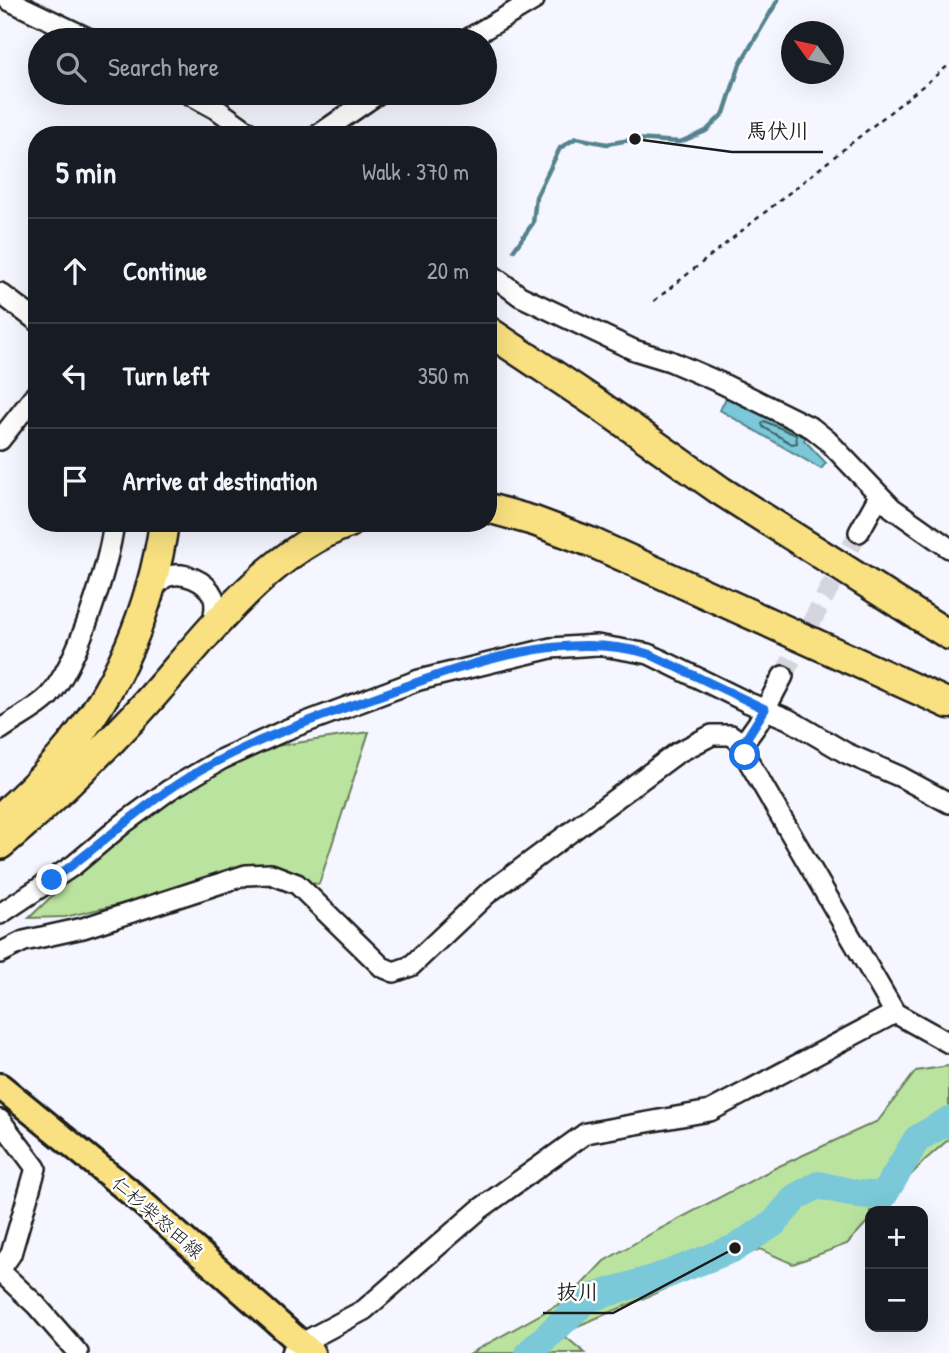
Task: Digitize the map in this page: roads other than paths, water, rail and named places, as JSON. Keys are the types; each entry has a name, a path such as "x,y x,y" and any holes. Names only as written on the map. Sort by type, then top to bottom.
{"highway":[{"path":"497,337 721,491 949,635"},
{"path":"497,511 593,543 949,704"},
{"path":"0,818 62,756 89,720 128,649 150,592 162,532"},
{"path":"0,845 30,820 132,719 271,569 301,548 332,532"}],"main road":[{"name":"仁杉柴怒田線","path":"0,1086 130,1192 302,1350"}],"street":[{"path":"8,0 67,28"},
{"path":"486,28 534,0"},
{"path":"209,105 240,126"},
{"path":"331,126 362,105"},
{"path":"497,280 520,296 634,350 670,361 722,383 812,428 827,440 879,496 906,519 949,548"},
{"path":"0,293 28,314"},
{"path":"0,440 28,404"},
{"path":"859,533 879,496"},
{"path":"0,730 42,702 60,680 92,608 112,532"},
{"path":"150,592 166,577 184,575 203,583 214,597 215,610 210,632"},
{"path":"0,914 74,865 169,790 204,768 288,729 438,674 575,645 610,647 649,654 788,719 846,752 901,776 949,803"},
{"path":"783,676 743,744 745,755 895,1013 949,1043"},
{"path":"0,923 6,950 24,941 83,928 246,875 271,874 297,884 382,967 394,972 411,966 486,894 677,753 702,738 723,733 731,735 743,744"},
{"path":"302,1350 364,1310 480,1209 586,1133 710,1111 895,1013"},
{"path":"0,1120 36,1168 11,1254 0,1270 36,1305 78,1353"}],"water":[{"path":"728,394 808,433 804,440 826,463 821,469 720,410"}],"waterway":[{"path":"514,250 533,223 536,197 560,148 576,138 607,144 635,139 680,142 706,131 724,113 740,64 778,0"},
{"path":"529,1353 587,1299 665,1275 735,1248 774,1223 796,1197 818,1185 858,1194 883,1196 917,1139 949,1120"}],"tunnel":[{"path":"783,676 859,532"}],"place":[{"name":"馬伏川","path":"635,139"},
{"name":"抜川","path":"735,1248"}]}
